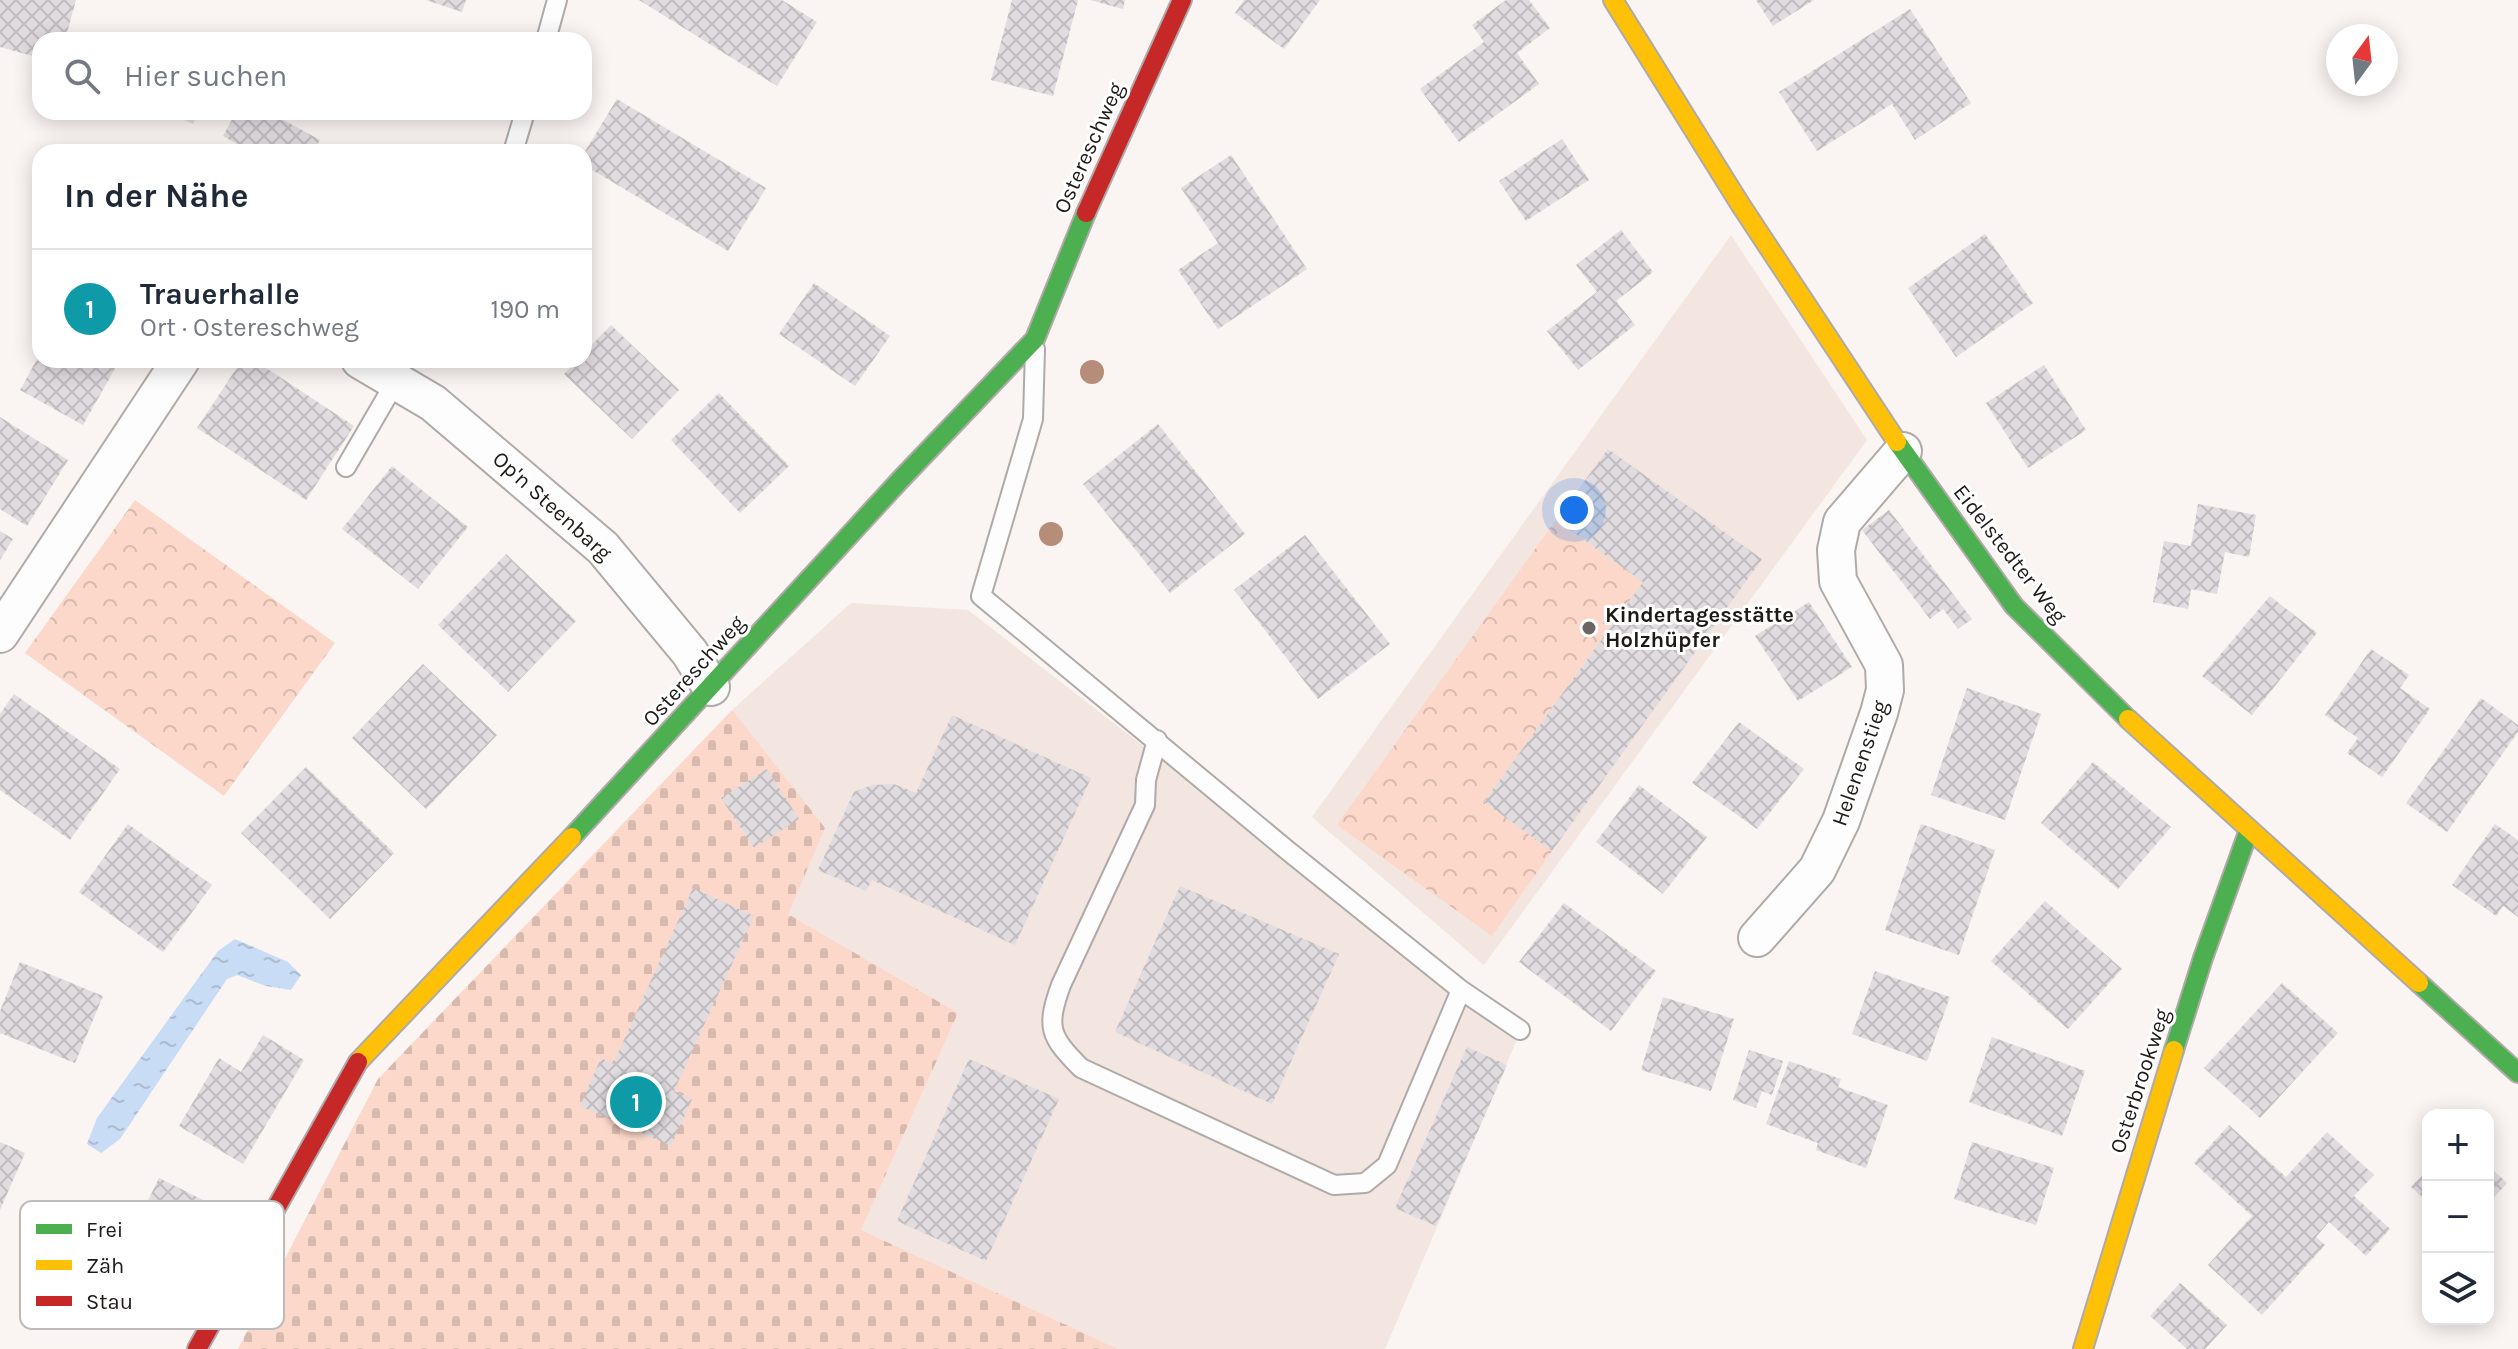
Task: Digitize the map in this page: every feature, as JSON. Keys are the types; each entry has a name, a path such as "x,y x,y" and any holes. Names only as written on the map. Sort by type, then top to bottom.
{"street":[{"name":"Ostereschweg","path":"280,1201 361,1057 608,799 902,478 1035,339 1090,203 1182,0"},
{"name":"Eidelstedter Weg","path":"1613,0 1740,204 1903,451 2014,606 2108,701 2518,1073"},
{"path":"0,634 176,368"},
{"name":"Op'n Steenbarg","path":"374,368 433,403 603,548 690,653 711,687"},
{"name":"Helenenstieg","path":"1757,938 1817,870 1841,821 1879,713 1885,690 1884,665 1838,581 1836,550 1842,522 1903,451"},
{"name":"Osterbrookweg","path":"2083,1349 2214,928 2249,830"},
{"name":"Ostereschweg","path":"197,1349 208,1329"}],"lane":[{"path":"548,32 557,0"},
{"path":"515,144 523,120"},
{"path":"1035,339 1033,419 981,596 1287,850 1461,990 1520,1030"},
{"path":"346,467 396,381"},
{"path":"1157,740 1146,780 1145,805 1061,985 1051,1014 1059,1046 1081,1068 1334,1185 1365,1183 1387,1165 1461,990"}],"shaded area":[{"name":"Kindertagesstätte Holzhüpfer","path":"1731,235 1867,440 1484,965 1312,817"},
{"path":"851,603 968,610 1518,1037 1385,1349 1118,1349 861,1230 958,1013 788,914 732,710"}],"green space":[{"path":"135,500 335,643 224,796 25,653"},
{"path":"1556,520 1643,582 1484,802 1552,851 1492,936 1337,825"},
{"path":"732,710 825,828 788,914 958,1013 861,1230 1118,1349 238,1349 248,1329 284,1329 284,1260 378,1079"}],"water":[{"path":"235,939 288,962 301,975 291,990 266,986 237,975 227,979 120,1139 101,1153 87,1144 97,1118 218,951"}],"building":[{"path":"0,0 76,0 67,32 32,32 32,56 0,47"},
{"path":"426,0 466,0 462,12"},
{"path":"639,0 782,0 817,22 777,86"},
{"path":"1012,0 1078,0 1053,96 991,80"},
{"path":"1090,0 1125,0 1123,9"},
{"path":"1244,0 1320,0 1284,49 1235,13"},
{"path":"1506,0 1529,0 1550,28 1517,53 1539,84 1459,142 1420,89 1484,42 1472,25"},
{"path":"1756,0 1814,0 1773,26"},
{"path":"1910,9 1971,103 1915,140 1892,104 1817,151 1779,92"},
{"path":"617,99 766,188 728,251 592,170 592,144 590,144"},
{"path":"232,120 284,120 320,140 318,144 237,144 223,136"},
{"path":"1562,139 1589,180 1526,221 1499,181"},
{"path":"1231,155 1307,269 1218,329 1178,270 1218,243 1181,188"},
{"path":"1621,230 1653,272 1616,301 1635,325 1578,370 1547,331 1597,292 1576,265"},
{"path":"1985,234 2033,303 1956,357 1908,288"},
{"path":"814,283 890,336 855,386 779,334"},
{"path":"611,325 679,390 632,439 564,374 570,368 592,368 592,345"},
{"path":"2044,365 2086,430 2028,468 1986,403"},
{"path":"32,368 115,368 83,425 20,390"},
{"path":"237,368 266,368 354,426 306,500 197,428"},
{"path":"719,393 789,466 740,513 671,440"},
{"path":"0,417 68,460 27,526 0,509"},
{"path":"1158,424 1245,534 1170,593 1083,484"},
{"path":"1608,449 1762,559 1552,851 1484,802 1643,582 1556,520"},
{"path":"392,466 468,527 418,589 342,529"},
{"path":"2198,504 2256,515 2249,557 2225,552 2217,594 2191,589 2188,609 2153,602 2164,541 2191,546"},
{"path":"1889,510 1972,619 1958,629 1943,609 1930,619 1862,530"},
{"path":"0,531 13,539 0,560"},
{"path":"1305,535 1390,644 1318,699 1234,590"},
{"path":"506,554 576,621 508,692 438,625"},
{"path":"2270,596 2317,633 2252,715 2202,676"},
{"path":"1809,602 1852,667 1798,701 1755,636"},
{"path":"2371,649 2409,675 2400,688 2430,709 2382,777 2347,753 2358,738 2325,715"},
{"path":"423,664 497,735 426,809 352,738"},
{"path":"1967,688 2041,714 2005,820 1931,795"},
{"path":"14,694 120,769 70,840 0,790 0,714"},
{"path":"2481,698 2518,725 2518,732 2447,832 2406,803"},
{"path":"952,715 1091,778 1015,945 872,880 866,891 818,870 854,792 872,785 894,784 916,793"},
{"path":"1739,722 1804,769 1757,829 1692,783"},
{"path":"2093,762 2171,827 2118,889 2041,823"},
{"path":"306,767 394,853 330,919 241,833"},
{"path":"767,769 799,819 754,848 721,798"},
{"path":"1639,785 1707,837 1663,894 1596,842"},
{"path":"128,824 212,885 163,952 79,892"},
{"path":"1921,824 1995,850 1959,955 1885,930"},
{"path":"2495,824 2518,840 2518,917 2503,906 2496,916 2452,885"},
{"path":"1180,886 1339,954 1272,1104 1115,1032"},
{"path":"693,888 754,916 674,1091 692,1099 671,1146 580,1106 601,1058 613,1064"},
{"path":"2045,901 2122,969 2068,1029 1991,961"},
{"path":"1564,903 1656,971 1611,1031 1519,962"},
{"path":"20,962 103,996 75,1063 0,1033 0,1011"},
{"path":"1875,971 1950,997 1927,1061 1852,1034"},
{"path":"2282,983 2338,1033 2260,1118 2204,1068"},
{"path":"1663,997 1734,1019 1711,1091 1641,1070"},
{"path":"263,1035 304,1060 243,1164 179,1126 219,1058 241,1072"},
{"path":"1992,1037 2085,1071 2062,1136 1969,1102"},
{"path":"1467,1047 1507,1065 1436,1226 1395,1208"},
{"path":"1749,1050 1783,1061 1772,1095 1762,1091 1756,1108 1733,1100"},
{"path":"969,1059 1059,1099 986,1261 897,1221"},
{"path":"1789,1061 1841,1079 1838,1087 1888,1105 1866,1168 1816,1150 1818,1143 1766,1124"},
{"path":"2229,1125 2286,1177 2327,1132 2374,1175 2354,1196 2390,1229 2366,1256 2329,1222 2316,1237 2325,1245 2262,1315 2208,1265 2252,1216 2194,1163"},
{"path":"0,1142 25,1153 0,1210"},
{"path":"1972,1142 2054,1168 2036,1225 1954,1199"},
{"path":"2494,1171 2507,1183 2494,1197"},
{"path":"2422,1175 2422,1197 2411,1187"},
{"path":"159,1178 205,1201 148,1201"},
{"path":"2180,1283 2227,1325 2205,1349 2187,1349 2150,1316"}],"traffic: fast":[{"path":"572,837 902,478 1035,339 1086,213"},
{"path":"1897,442 2014,606 2128,719"},
{"path":"2174,1050 2249,830"},
{"path":"2419,983 2518,1073"}],"traffic: slow":[{"path":"1613,0 1740,204 1897,442"},
{"path":"2128,719 2419,983"},
{"path":"358,1062 572,837"},
{"path":"2083,1349 2174,1050"}],"traffic: jam":[{"path":"1086,213 1182,0"},
{"path":"280,1201 358,1062"},
{"path":"197,1349 208,1329"}],"place":[{"name":"Kindertagesstätte Holzhüpfer","path":"1589,628"},
{"name":"Trauerhalle","path":"636,1102"}]}
